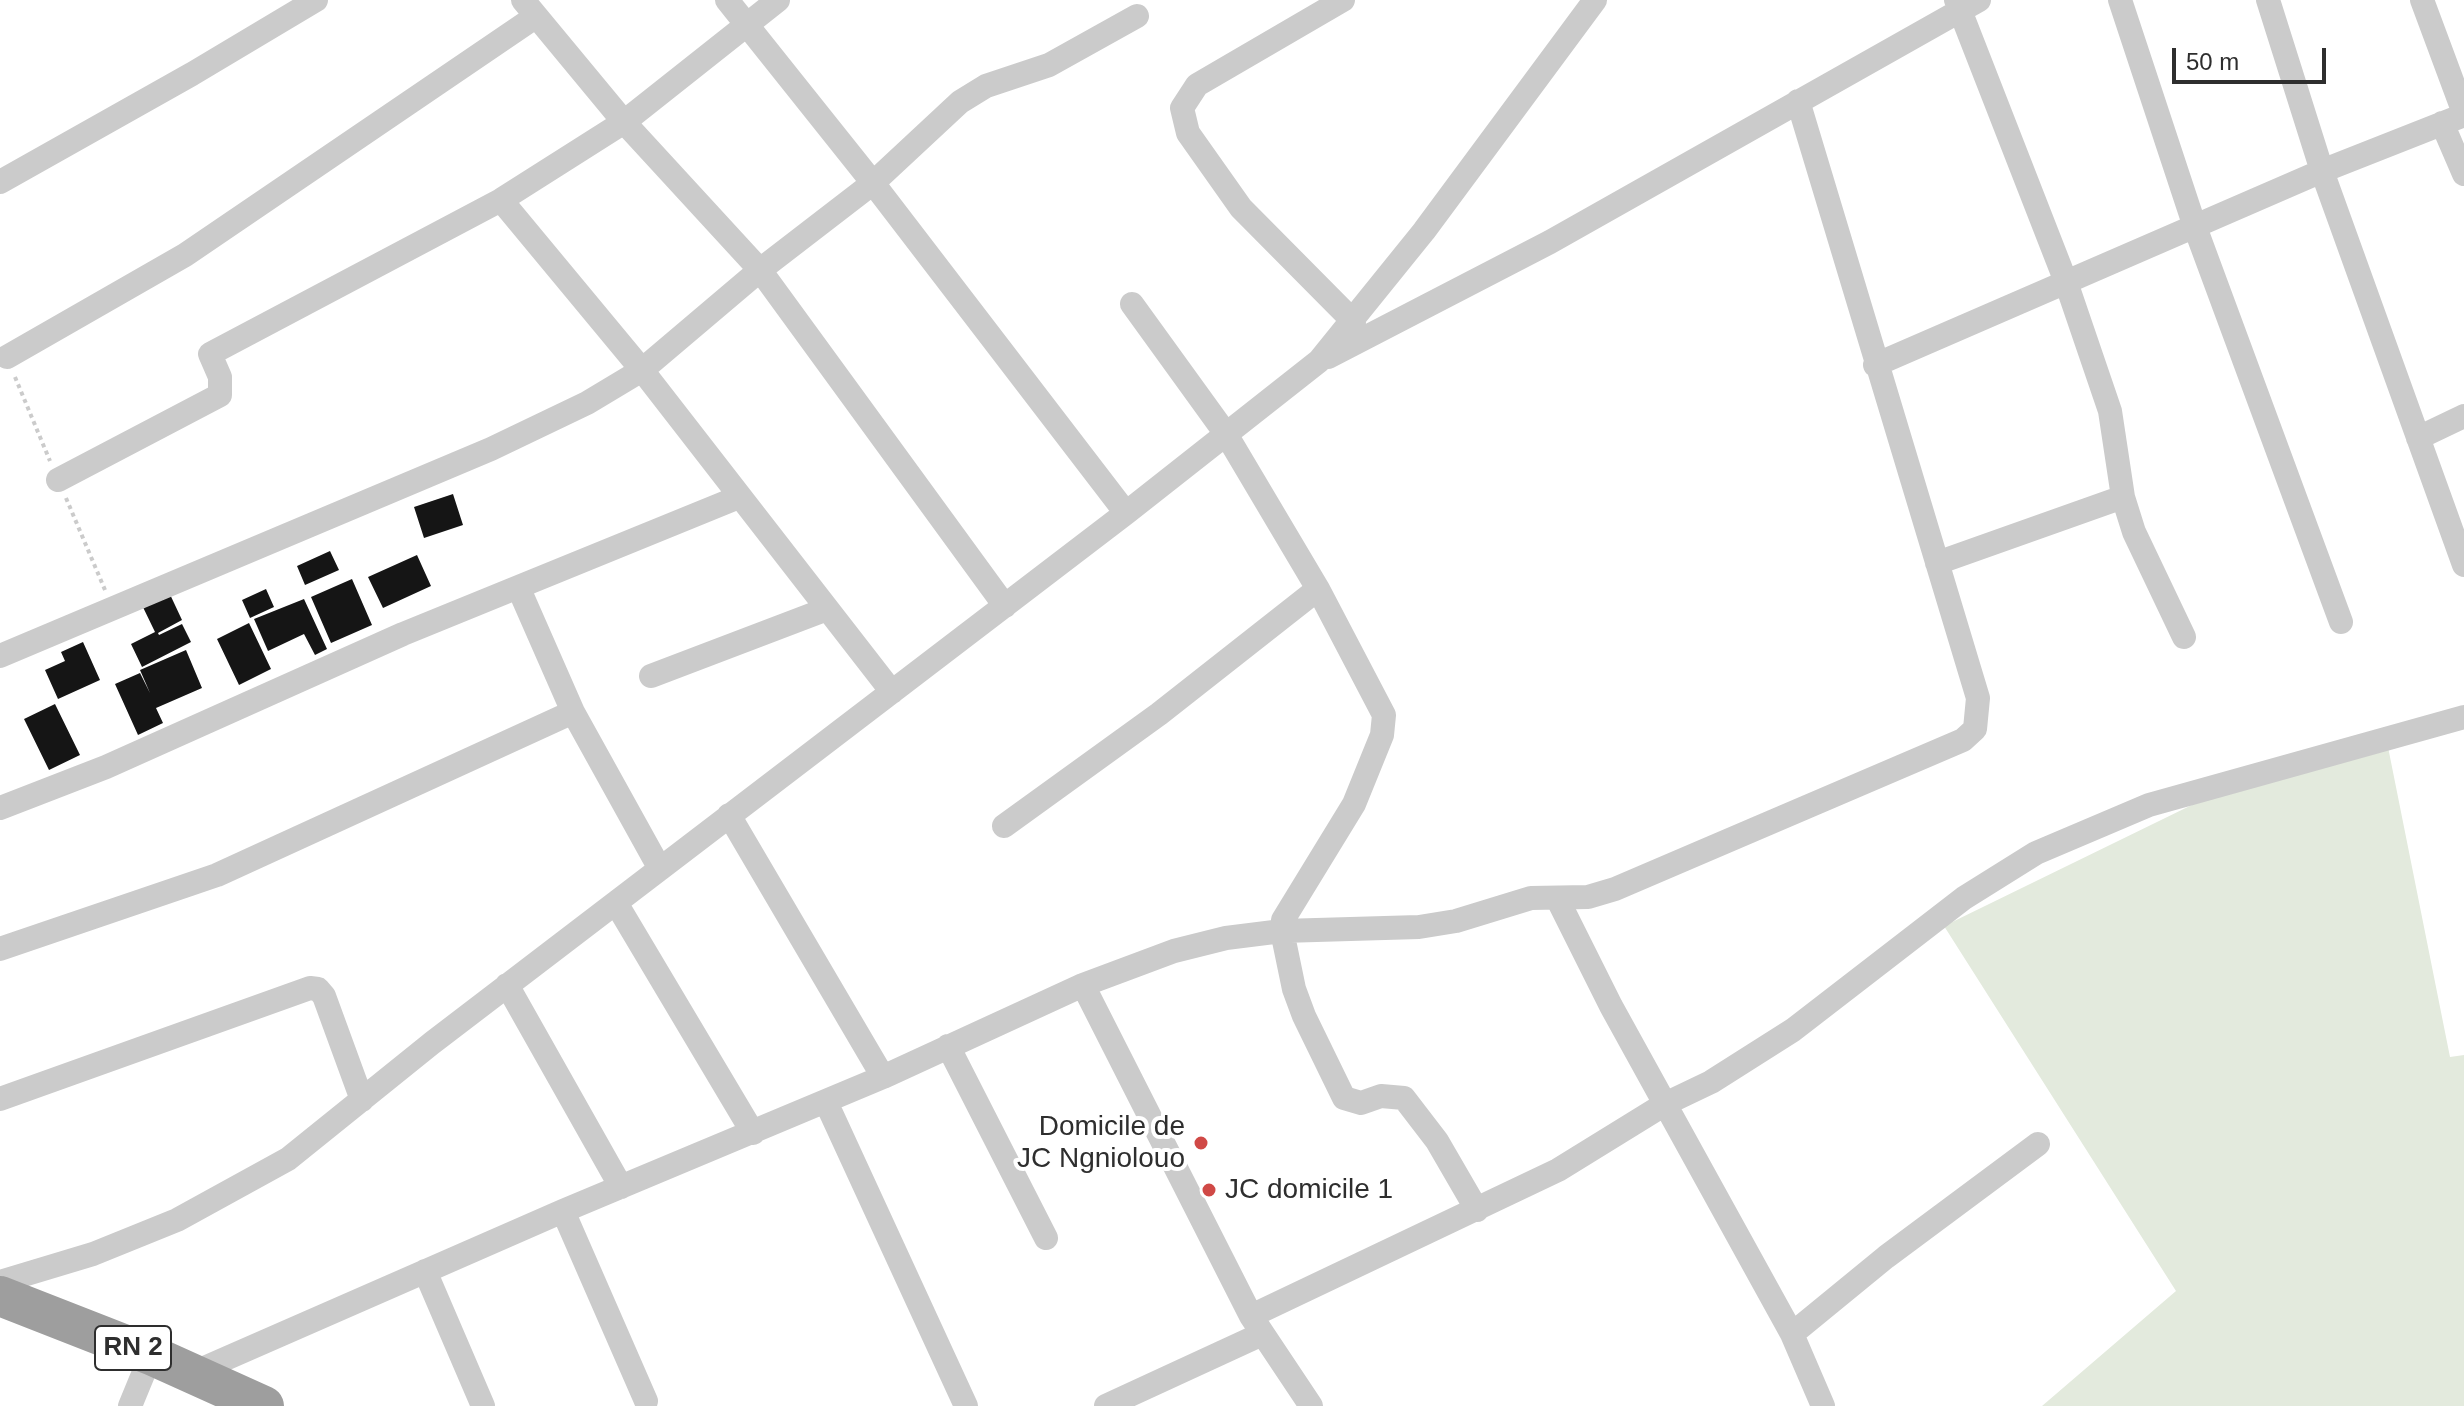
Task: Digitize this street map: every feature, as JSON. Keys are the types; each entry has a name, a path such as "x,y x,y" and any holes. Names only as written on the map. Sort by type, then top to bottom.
{"highway":[{"name":"RN 2","path":"0,1296 151,1355 264,1406"}],"street":[{"path":"0,182 316,0"},
{"path":"727,0 873,183 1126,513"},
{"path":"58,480 220,395 220,377 210,354 501,200 624,122 778,0"},
{"path":"0,1282 93,1254 177,1220 288,1159 507,985 1005,606 1319,361 1354,322 1595,0"},
{"path":"2120,0 2195,227 2341,622"},
{"path":"2268,0 2322,171 2464,565"},
{"path":"2422,0 2457,117 2464,174"},
{"path":"1319,361 1525,256 1965,3 2110,411 2123,497 2134,532 2184,637"},
{"path":"1330,4 1197,85 1182,108 1188,133 1241,208 1354,322"},
{"path":"7,357 185,255 529,8 624,122 760,270 1005,606"},
{"path":"0,656 545,425 642,370 760,270 873,183 960,102 986,86 1049,65 1137,16"},
{"path":"193,1373 563,1211 826,1102 1083,985 1174,951 1226,938 1282,931 1419,927 1456,921 1531,898 1588,897 1615,889 1963,740 1975,729 1978,698 1875,365 1798,101"},
{"path":"1875,365 2322,171 2457,117"},
{"path":"501,200 642,370 892,692"},
{"path":"1132,304 1226,434 1318,589 1379,700 1384,715 1382,735 1354,804 1291,903 1282,931 1294,989 1304,1016 1344,1098 1361,1103 1381,1096 1404,1098 1437,1141 1477,1210"},
{"path":"2418,438 2464,416"},
{"path":"0,808 106,767 403,634 739,497"},
{"path":"1937,563 2123,497"},
{"path":"519,589 573,712 660,869"},
{"path":"1004,826 1159,714 1318,589"},
{"path":"651,676 827,609"},
{"path":"0,949 217,875 573,712"},
{"path":"1106,1406 1558,1170 1665,1104 1711,1082 1793,1030 1964,898 2036,853 2149,805 2464,717"},
{"path":"729,815 883,1077"},
{"path":"1557,898 1665,1104 1792,1334 1823,1406"},
{"path":"616,903 753,1133"},
{"path":"507,985 621,1187"},
{"path":"1083,985 1256,1325 1311,1406"},
{"path":"0,1099 310,988 318,989 324,996 362,1100"},
{"path":"948,1046 1046,1238"},
{"path":"826,1102 966,1406"},
{"path":"1792,1334 1886,1257 2038,1144"},
{"path":"563,1211 646,1401"},
{"path":"425,1271 483,1406"},
{"path":"130,1406 151,1355"}],"shaded area":[{"path":"2386,737 2450,1057 2464,1055 2464,1406 2042,1406 2176,1291 1944,926 2200,801"}],"building":[{"path":"453,494 463,525 424,538 414,507"},
{"path":"330,551 339,570 305,585 297,566"},
{"path":"417,555 431,586 383,608 368,577"},
{"path":"352,579 372,625 331,643 311,597"},
{"path":"167,588 182,620 158,633 182,624 191,642 142,667 131,644 155,632 140,601"},
{"path":"266,589 274,607 250,618 242,600"},
{"path":"304,599 327,649 315,655 304,634 268,651 254,619"},
{"path":"249,623 271,669 239,685 217,639"},
{"path":"83,642 100,680 58,699 45,670 65,661 61,652"},
{"path":"186,650 202,688 156,708 163,723 138,735 115,684 140,673 150,693 140,670"},
{"path":"55,704 80,755 49,770 24,719"}],"place":[{"name":"Domicile de JC Ngniolouo","path":"1201,1143"},
{"name":"JC domicile 1","path":"1209,1190"}]}
